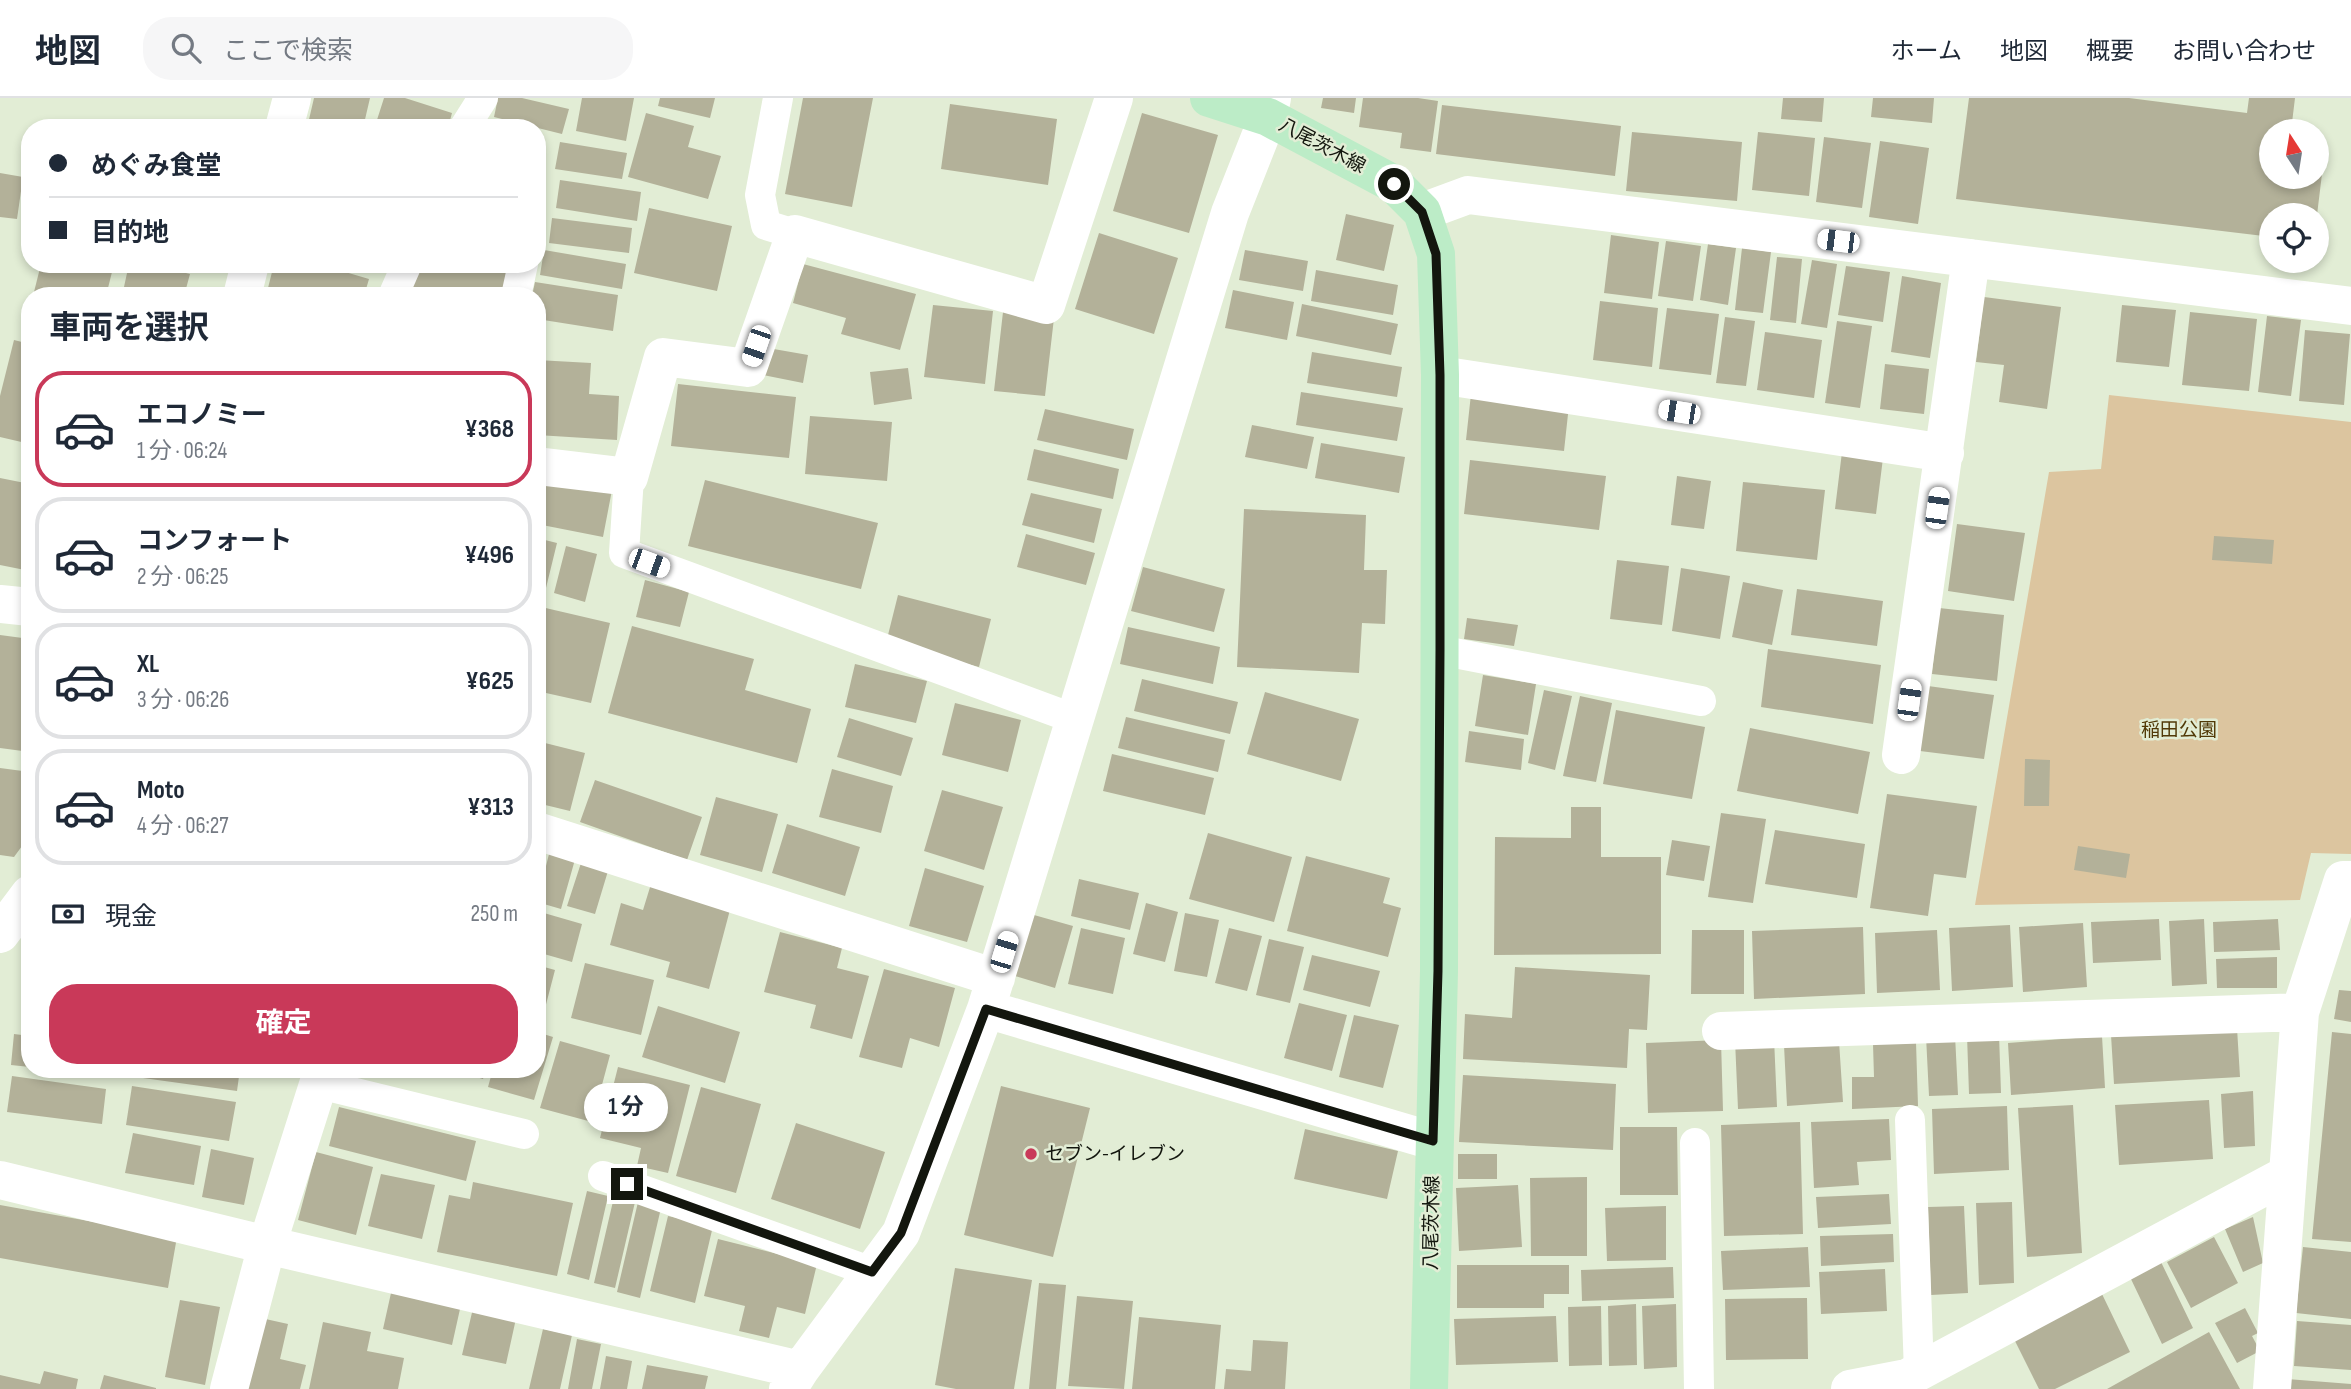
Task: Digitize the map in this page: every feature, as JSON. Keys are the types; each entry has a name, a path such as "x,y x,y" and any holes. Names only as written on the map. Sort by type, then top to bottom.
{"main road":[{"name":"八尾茨木線","path":"1209,98 1270,108 1394,184 1422,212 1436,254 1440,375 1440,650 1438,971 1429,1389"}],"street":[{"path":"286,119 292,98"},
{"path":"546,467 629,477 663,358 748,368 795,234 1046,305 1114,98"},
{"path":"0,1180 794,1379 901,1233 991,993 1230,213 1270,108"},
{"path":"1422,212 1468,195 2351,306"},
{"path":"1900,755 1945,453 1970,258"},
{"path":"1440,375 1945,453"},
{"path":"0,604 21,606"},
{"path":"546,834 991,993 1433,1141"},
{"path":"2272,1389 2300,1012 2343,880 2351,880"},
{"path":"0,934 21,906"},
{"path":"1721,1031 2300,1012"},
{"path":"229,1389 267,1245 320,1078"},
{"path":"1850,1389 1907,1378 2288,1174"}],"lane":[{"path":"470,119 483,98"},
{"path":"778,98 760,195 766,225 795,234"},
{"path":"629,477 624,553 1075,719"},
{"path":"1440,650 1701,701"},
{"path":"328,1078 524,1134"},
{"path":"1910,1120 1919,1372"},
{"path":"1695,1143 1699,1389"},
{"path":"603,1175 872,1272"}],"green space":[{"name":"稲田公園","path":"2109,395 2351,422 2351,854 2311,853 2300,900 1975,905 2049,472 2101,469"}],"building":[{"path":"314,98 370,98 365,119 309,119"},
{"path":"384,98 405,98 452,113 450,119 377,119"},
{"path":"498,98 522,98 569,109 562,134 546,130 546,119 494,117"},
{"path":"582,98 634,98 626,141 576,131"},
{"path":"660,98 715,98 710,118 658,106"},
{"path":"803,98 873,98 852,207 785,194"},
{"path":"1323,98 1356,98 1354,113 1321,108"},
{"path":"1363,98 1418,98 1438,101 1431,152 1400,148 1402,133 1359,127"},
{"path":"1783,98 1824,98 1822,122 1781,119"},
{"path":"1873,98 1934,98 1932,123 1871,117"},
{"path":"1969,98 2129,98 2247,113 2249,98 2295,98 2292,119 2259,119 2259,189 2320,189 2318,203 2259,203 2259,235 1956,199"},
{"path":"950,104 1057,119 1048,185 941,169"},
{"path":"1442,105 1621,126 1615,176 1436,154"},
{"path":"646,113 694,126 688,147 721,156 708,199 628,177"},
{"path":"1142,113 1218,135 1189,233 1113,211"},
{"path":"1632,132 1742,142 1737,201 1626,191"},
{"path":"1758,132 1815,138 1809,196 1752,190"},
{"path":"1824,137 1871,143 1862,208 1816,202"},
{"path":"1880,141 1929,148 1918,224 1869,217"},
{"path":"560,142 627,153 622,179 555,169"},
{"path":"0,173 21,177 17,219 0,217"},
{"path":"560,180 641,192 637,221 556,208"},
{"path":"649,208 732,226 717,291 634,273"},
{"path":"1346,214 1394,225 1384,271 1336,260"},
{"path":"552,218 632,228 629,253 549,243"},
{"path":"1099,233 1178,258 1154,334 1075,309"},
{"path":"1611,235 1659,242 1652,299 1604,293"},
{"path":"1666,241 1701,246 1693,301 1658,296"},
{"path":"1708,244 1736,248 1728,305 1700,300"},
{"path":"1742,248 1771,252 1763,313 1735,310"},
{"path":"546,250 626,264 622,289 540,275 546,273"},
{"path":"1245,250 1308,261 1303,291 1239,280"},
{"path":"1777,257 1802,259 1796,323 1770,320"},
{"path":"1812,260 1837,264 1827,328 1801,324"},
{"path":"803,264 916,294 900,350 841,334 846,318 793,303"},
{"path":"1846,266 1890,272 1883,322 1838,315"},
{"path":"1316,270 1398,285 1393,315 1311,301"},
{"path":"39,273 112,273 108,287 35,287"},
{"path":"127,273 190,274 186,287 124,287"},
{"path":"272,273 349,273 369,279 367,287 268,287"},
{"path":"413,273 513,273 505,287 405,287"},
{"path":"1902,276 1941,283 1930,358 1891,352"},
{"path":"535,282 618,295 613,331 546,320 546,287 534,287"},
{"path":"1233,290 1294,302 1287,340 1225,328"},
{"path":"1984,297 2061,307 2047,409 1999,402 2004,365 1976,362"},
{"path":"1600,301 1658,308 1652,367 1593,360"},
{"path":"1302,304 1398,324 1391,355 1296,336"},
{"path":"933,305 993,311 985,384 924,377"},
{"path":"2122,305 2176,310 2169,367 2116,362"},
{"path":"1667,308 1719,314 1711,375 1659,369"},
{"path":"1003,312 1054,318 1045,396 994,391"},
{"path":"2190,312 2257,319 2249,391 2182,385"},
{"path":"2267,316 2301,320 2291,396 2258,392"},
{"path":"1725,317 1755,321 1746,386 1716,383"},
{"path":"1837,321 1872,326 1860,408 1825,403"},
{"path":"2305,330 2350,334 2344,405 2299,401"},
{"path":"1765,332 1822,340 1814,398 1757,390"},
{"path":"14,340 21,342 21,442 0,437 0,396"},
{"path":"768,348 808,355 803,383 763,375"},
{"path":"1312,352 1402,367 1397,397 1307,383"},
{"path":"546,360 591,363 589,394 619,396 617,440 546,436"},
{"path":"1885,364 1929,369 1924,414 1880,409"},
{"path":"908,368 912,399 874,405 870,372"},
{"path":"678,384 796,397 789,458 671,446"},
{"path":"1301,392 1403,408 1397,441 1296,425"},
{"path":"1471,394 1569,405 1564,451 1466,440"},
{"path":"1045,409 1134,429 1127,460 1037,440"},
{"path":"810,416 892,422 887,481 805,474"},
{"path":"1252,425 1314,437 1307,469 1245,457"},
{"path":"1321,443 1405,457 1399,493 1315,478"},
{"path":"1034,449 1119,469 1113,499 1027,480"},
{"path":"1842,452 1883,458 1876,514 1835,509"},
{"path":"1470,460 1606,476 1599,530 1464,514"},
{"path":"1677,476 1711,481 1704,529 1671,525"},
{"path":"0,478 21,482 21,569 0,565"},
{"path":"546,478 612,490 603,537 546,526"},
{"path":"705,480 878,523 861,589 688,546"},
{"path":"1743,482 1825,490 1817,560 1736,551"},
{"path":"1031,493 1102,509 1094,543 1022,525"},
{"path":"1244,509 1366,515 1364,570 1387,570 1385,624 1362,623 1359,673 1237,667"},
{"path":"1957,524 2025,533 2014,601 1948,591"},
{"path":"1026,534 1095,553 1086,585 1017,567"},
{"path":"2214,536 2274,540 2272,564 2212,560"},
{"path":"546,540 557,543 546,588"},
{"path":"566,546 597,554 585,602 554,593"},
{"path":"1617,560 1669,566 1662,625 1610,619"},
{"path":"1143,567 1225,589 1214,632 1131,611"},
{"path":"1681,568 1730,576 1720,639 1672,631"},
{"path":"645,580 689,592 680,627 636,617"},
{"path":"1743,582 1783,590 1772,645 1732,637"},
{"path":"1797,589 1883,601 1877,646 1791,635"},
{"path":"898,595 991,619 979,667 886,643"},
{"path":"546,608 610,623 591,703 546,693"},
{"path":"1939,608 2004,615 1997,681 1932,674"},
{"path":"1467,618 1518,625 1514,646 1464,639"},
{"path":"632,626 754,659 745,690 811,709 797,763 608,713"},
{"path":"1128,627 1220,647 1213,684 1120,664"},
{"path":"0,635 21,638 21,751 0,748"},
{"path":"1768,649 1881,665 1873,724 1761,707"},
{"path":"855,664 927,681 916,723 845,707"},
{"path":"1483,675 1536,684 1528,735 1475,726"},
{"path":"1142,679 1238,702 1230,734 1134,711"},
{"path":"1928,686 1994,695 1984,759 1920,751"},
{"path":"1544,690 1572,696 1555,770 1528,763"},
{"path":"1265,692 1359,719 1341,781 1247,754"},
{"path":"1580,696 1612,703 1596,782 1563,776"},
{"path":"955,703 1021,720 1008,772 942,755"},
{"path":"1616,710 1705,727 1692,799 1603,784"},
{"path":"1126,717 1225,740 1218,772 1118,748"},
{"path":"849,718 913,738 901,776 837,757"},
{"path":"1750,728 1870,752 1858,814 1737,791"},
{"path":"1469,731 1524,739 1521,770 1465,762"},
{"path":"546,743 585,753 570,811 546,805"},
{"path":"1112,754 1214,778 1205,815 1103,791"},
{"path":"2025,759 2050,760 2049,806 2024,806"},
{"path":"0,768 21,771 21,847 14,857 0,855"},
{"path":"832,769 893,786 881,833 819,817"},
{"path":"595,780 702,817 687,860 580,822"},
{"path":"942,790 1003,807 984,870 924,851"},
{"path":"1887,794 1977,806 1966,878 1934,874 1928,916 1870,908"},
{"path":"716,797 778,814 762,872 700,855"},
{"path":"1571,807 1601,807 1601,857 1661,857 1661,954 1494,955 1495,837 1571,838"},
{"path":"1721,813 1766,819 1753,903 1708,897"},
{"path":"787,824 860,847 845,896 772,873"},
{"path":"1775,830 1865,844 1857,898 1765,884"},
{"path":"1208,833 1292,857 1274,922 1189,899"},
{"path":"1672,840 1710,846 1704,881 1666,875"},
{"path":"2078,846 2130,854 2126,878 2074,870"},
{"path":"550,850 576,856 561,909 546,905 546,866"},
{"path":"1306,856 1390,878 1383,903 1401,908 1388,957 1287,931"},
{"path":"581,863 608,871 595,914 567,906"},
{"path":"925,868 984,886 967,942 909,926"},
{"path":"1079,879 1139,893 1130,930 1071,916"},
{"path":"651,884 731,906 709,989 666,977 670,962 610,945 621,903 643,910"},
{"path":"1146,903 1178,912 1165,962 1133,954"},
{"path":"1185,913 1219,920 1207,977 1174,971"},
{"path":"546,914 582,924 572,962 546,955"},
{"path":"1034,915 1073,926 1055,988 1015,976"},
{"path":"2159,919 2161,960 2093,963 2091,922"},
{"path":"2204,919 2207,984 2172,986 2169,921"},
{"path":"2278,919 2280,950 2214,952 2213,922"},
{"path":"2083,923 2087,987 2023,992 2019,927"},
{"path":"2010,925 2013,987 1952,991 1949,928"},
{"path":"1863,927 1865,994 1754,999 1752,931"},
{"path":"1081,928 1125,938 1113,994 1068,984"},
{"path":"1229,928 1262,936 1247,991 1215,983"},
{"path":"1692,930 1744,930 1744,994 1691,994"},
{"path":"1937,930 1940,990 1877,993 1875,933"},
{"path":"780,932 842,948 837,968 869,976 852,1039 810,1028 816,1005 764,992"},
{"path":"1269,939 1304,947 1290,1003 1256,995"},
{"path":"1312,955 1380,971 1370,1007 1303,990"},
{"path":"2277,957 2277,988 2217,988 2216,959"},
{"path":"585,963 654,980 641,1035 571,1018"},
{"path":"1515,967 1650,975 1647,1030 1629,1029 1627,1068 1463,1059 1465,1014 1512,1018"},
{"path":"546,968 555,970 546,1004"},
{"path":"884,969 955,988 939,1047 910,1038 902,1068 859,1057"},
{"path":"2339,990 2351,991 2351,1022 2334,1019"},
{"path":"1299,1003 1347,1015 1332,1071 1284,1058"},
{"path":"658,1006 740,1032 725,1083 642,1057"},
{"path":"1354,1015 1399,1025 1383,1088 1339,1077"},
{"path":"2237,1028 2240,1077 2114,1084 2111,1035"},
{"path":"2332,1032 2351,1034 2351,1242 2312,1239"},
{"path":"14,1034 21,1035 21,1066 11,1065"},
{"path":"1999,1034 2001,1093 1969,1094 1967,1035"},
{"path":"546,1035 553,1037 546,1060"},
{"path":"1955,1035 1958,1095 1929,1096 1926,1036"},
{"path":"2102,1036 2105,1088 2011,1095 2008,1043"},
{"path":"1774,1038 1777,1107 1738,1109 1735,1040"},
{"path":"1721,1040 1723,1111 1648,1113 1646,1043"},
{"path":"560,1041 610,1055 592,1122 540,1108"},
{"path":"1839,1041 1843,1102 1787,1106 1784,1045"},
{"path":"1916,1042 1918,1106 1852,1109 1852,1077 1874,1077 1873,1044"},
{"path":"618,1067 690,1085 668,1173 637,1166 641,1148 600,1138"},
{"path":"1463,1075 1616,1084 1613,1150 1459,1142"},
{"path":"12,1076 106,1089 102,1124 7,1112"},
{"path":"143,1078 239,1078 237,1091"},
{"path":"490,1078 541,1078 534,1100 488,1087"},
{"path":"132,1086 236,1102 229,1141 126,1125"},
{"path":"1001,1086 1090,1108 1053,1257 964,1235"},
{"path":"701,1087 761,1104 736,1193 676,1176"},
{"path":"2253,1091 2255,1146 2224,1148 2221,1094"},
{"path":"2209,1100 2213,1159 2119,1165 2115,1105"},
{"path":"2073,1105 2082,1253 2027,1257 2018,1108"},
{"path":"2007,1106 2009,1170 1934,1174 1932,1109"},
{"path":"339,1107 476,1141 466,1181 329,1146"},
{"path":"1889,1119 1891,1160 1857,1162 1859,1185 1814,1188 1811,1122"},
{"path":"1800,1122 1803,1234 1724,1236 1721,1125"},
{"path":"796,1123 885,1152 860,1229 771,1199"},
{"path":"1620,1127 1677,1127 1678,1195 1620,1195"},
{"path":"1305,1129 1398,1151 1387,1199 1294,1179"},
{"path":"133,1133 201,1146 194,1185 125,1173"},
{"path":"211,1149 254,1158 244,1205 202,1197"},
{"path":"316,1152 373,1167 356,1235 298,1220"},
{"path":"1458,1154 1497,1154 1497,1179 1458,1179"},
{"path":"381,1174 435,1185 422,1239 368,1226"},
{"path":"1587,1177 1587,1256 1531,1256 1530,1178"},
{"path":"473,1182 573,1203 557,1276 437,1252 449,1195 470,1199"},
{"path":"1518,1185 1522,1247 1459,1251 1456,1188"},
{"path":"587,1191 608,1196 589,1280 567,1274"},
{"path":"1889,1194 1891,1224 1818,1228 1816,1197"},
{"path":"614,1197 635,1202 615,1288 594,1283"},
{"path":"638,1202 661,1208 640,1298 617,1292"},
{"path":"2012,1202 2014,1283 1979,1285 1976,1203"},
{"path":"0,1205 177,1237 168,1288 0,1258"},
{"path":"1666,1206 1666,1260 1607,1261 1605,1208"},
{"path":"1964,1206 1968,1293 1931,1295 1928,1207"},
{"path":"668,1216 713,1226 695,1303 650,1291"},
{"path":"2253,1217 2263,1263 2243,1272 2225,1229"},
{"path":"1893,1234 1894,1262 1821,1266 1820,1236"},
{"path":"2214,1237 2238,1283 2191,1308 2167,1262"},
{"path":"718,1239 817,1264 805,1314 777,1307 769,1338 739,1331 745,1306 704,1296"},
{"path":"1808,1247 1810,1287 1723,1290 1721,1251"},
{"path":"2303,1247 2351,1252 2351,1319 2296,1313"},
{"path":"2161,1262 2193,1328 2162,1344 2130,1277"},
{"path":"1457,1265 1569,1265 1569,1294 1544,1294 1544,1308 1457,1308"},
{"path":"1673,1267 1674,1298 1582,1301 1581,1270"},
{"path":"955,1268 1032,1280 1014,1389 956,1389 935,1385"},
{"path":"1885,1269 1887,1311 1821,1314 1819,1272"},
{"path":"1039,1283 1066,1285 1056,1389 1029,1389"},
{"path":"393,1284 462,1300 452,1345 383,1329"},
{"path":"2102,1294 2130,1352 2055,1389 2039,1389 2013,1337"},
{"path":"1077,1296 1133,1301 1124,1389 1068,1386"},
{"path":"1807,1298 1808,1359 1726,1360 1725,1299"},
{"path":"180,1300 220,1307 205,1385 165,1377"},
{"path":"474,1304 517,1314 506,1364 462,1355"},
{"path":"1636,1304 1637,1365 1609,1366 1608,1306"},
{"path":"1676,1304 1677,1367 1644,1369 1642,1306"},
{"path":"1601,1306 1602,1365 1569,1366 1568,1307"},
{"path":"2245,1308 2258,1333 2252,1336 2260,1351 2237,1363 2215,1323"},
{"path":"1556,1316 1558,1362 1456,1365 1454,1319"},
{"path":"1139,1317 1221,1325 1215,1389 1132,1389"},
{"path":"261,1318 288,1324 280,1359 306,1365 300,1389 245,1389"},
{"path":"2297,1321 2351,1325 2351,1370 2294,1366"},
{"path":"323,1322 371,1332 367,1351 404,1358 398,1389 309,1389"},
{"path":"543,1329 572,1335 560,1389 529,1389"},
{"path":"2209,1332 2240,1389 2107,1389"},
{"path":"577,1339 601,1344 592,1389 568,1389"},
{"path":"1253,1340 1288,1342 1285,1389 1224,1389 1226,1369 1251,1371"},
{"path":"606,1356 632,1361 627,1389 600,1389"},
{"path":"647,1365 708,1376 705,1389 642,1389"},
{"path":"44,1371 78,1379 76,1389 0,1389 0,1375 40,1384"},
{"path":"104,1375 156,1388 156,1389 100,1389"},
{"path":"2287,1379 2351,1384 2351,1389 2286,1389"}],"place":[{"name":"セブン-イレブン","path":"1031,1154"}],"route":[{"path":"627,1184 872,1272 901,1233 986,1009 1433,1141 1438,971 1440,650 1440,375 1436,254 1422,212 1394,184"}]}
